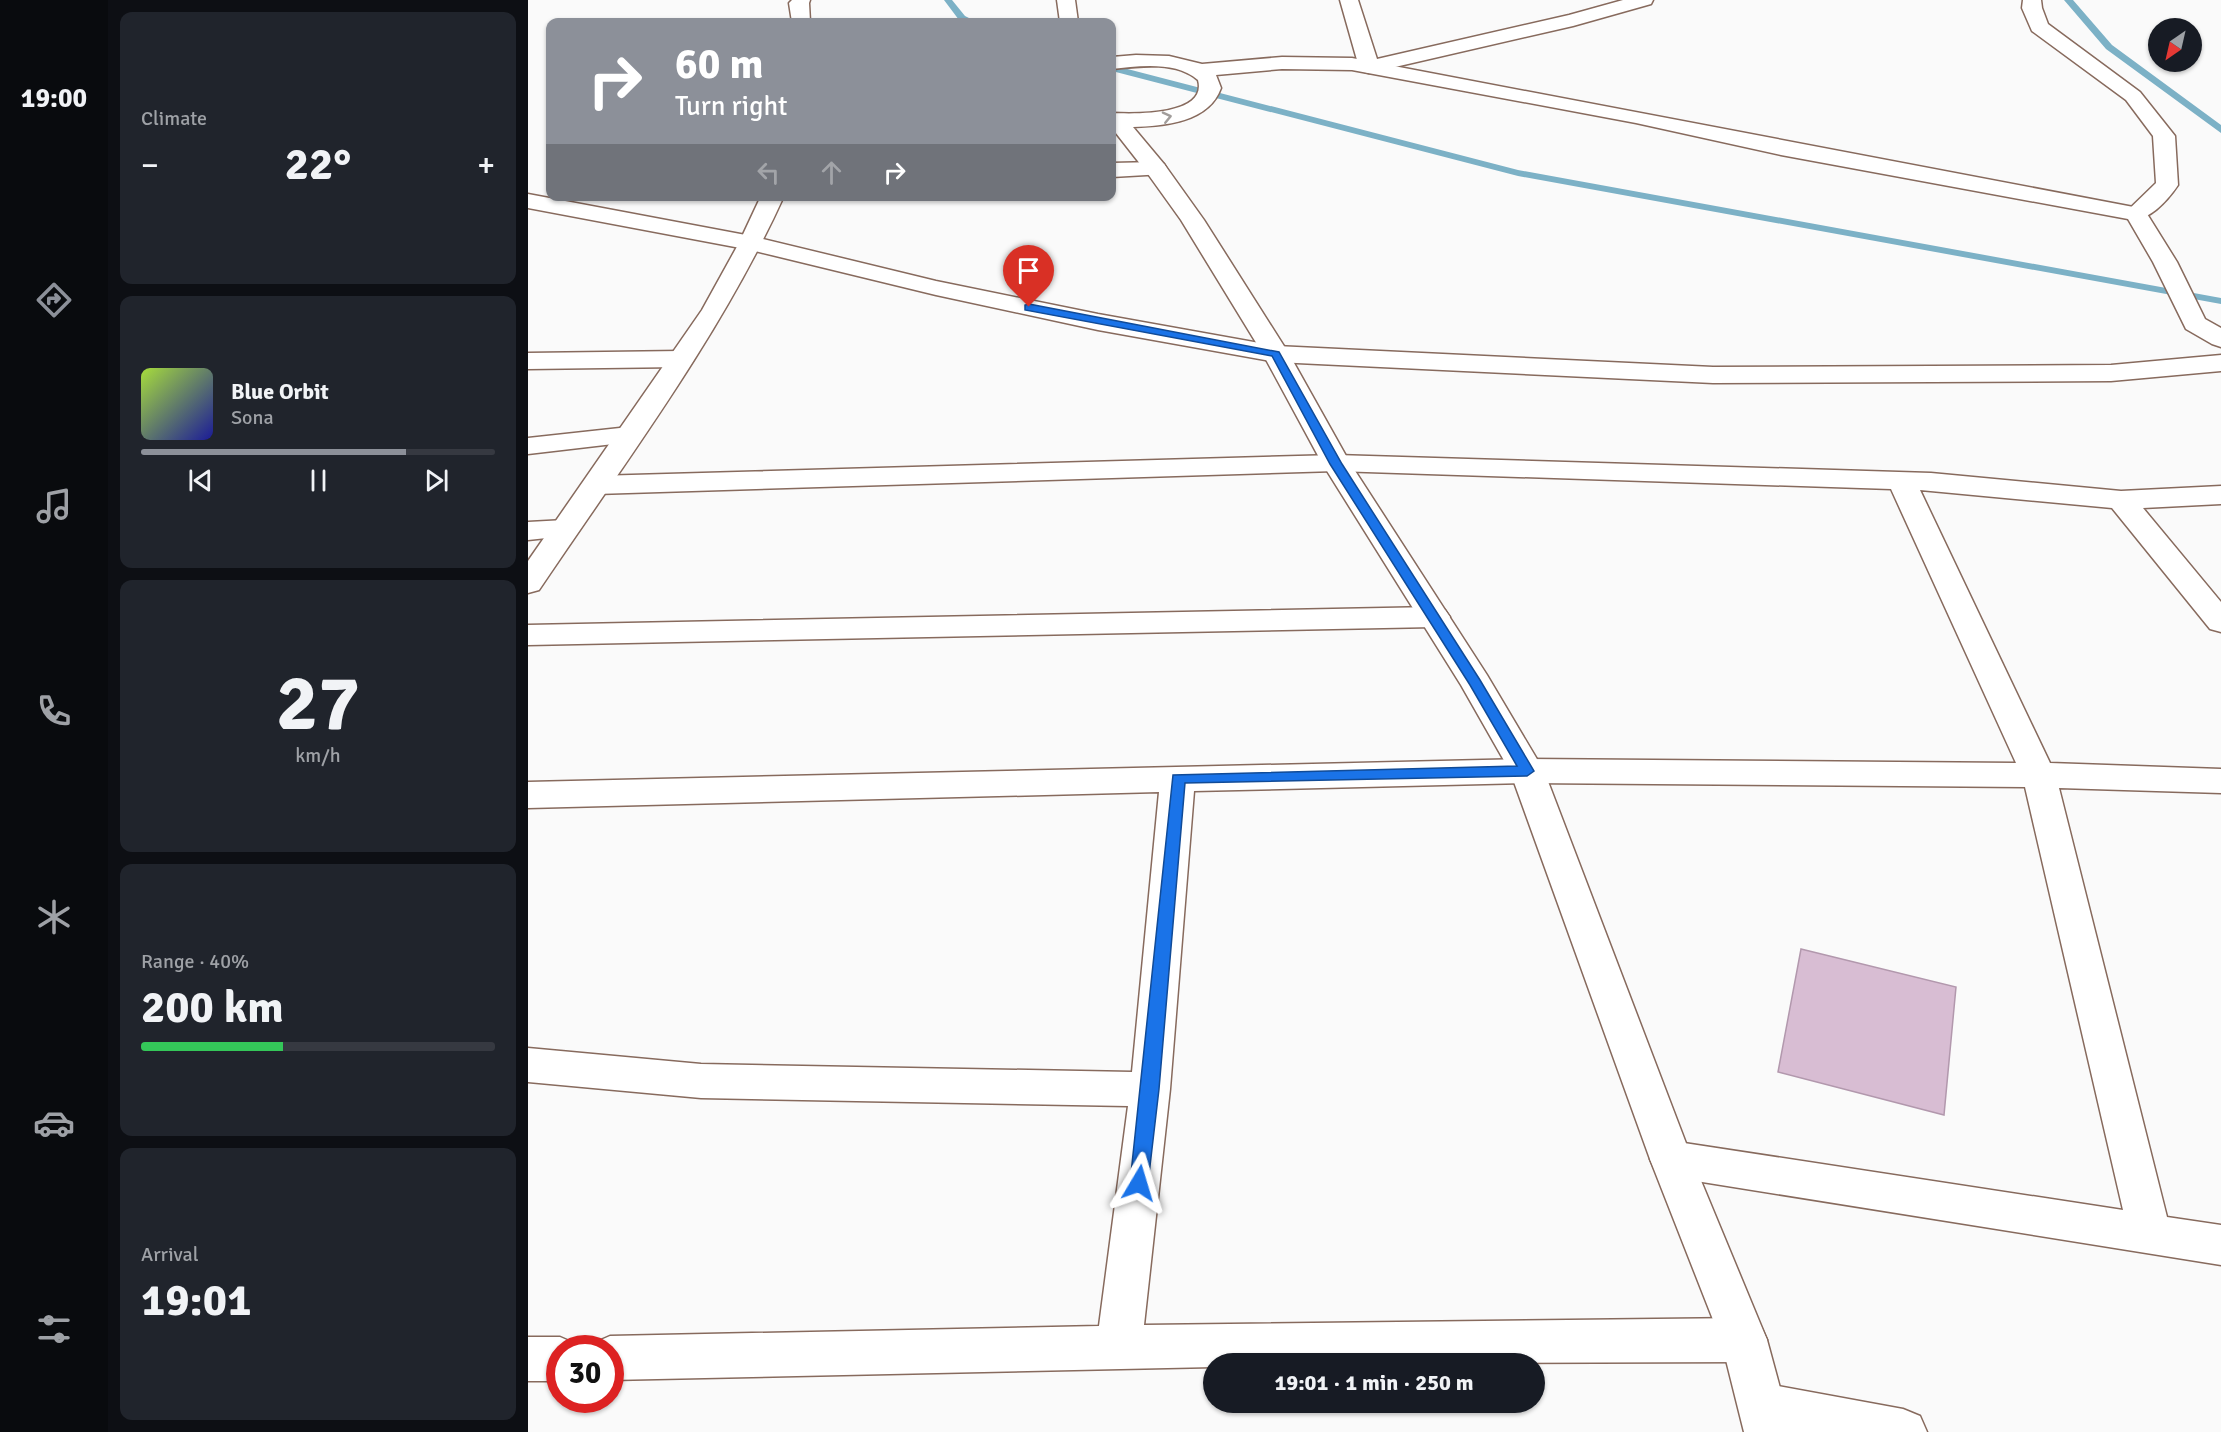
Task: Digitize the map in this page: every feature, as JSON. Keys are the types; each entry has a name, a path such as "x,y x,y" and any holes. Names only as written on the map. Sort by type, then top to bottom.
{"street":[{"path":"801,0 799,3 801,18"},
{"path":"1066,0 1068,18"},
{"path":"1349,0 1369,67"},
{"path":"1369,67 1574,20 1644,0"},
{"path":"2032,0 2032,8 2039,27 2133,96 2164,136 2167,185 2136,214"},
{"path":"1116,62 1142,59 1164,60 1198,70 1282,63 1352,64 1636,117 1781,148 2136,214 2165,262 2195,324 2221,339"},
{"path":"1116,120 1161,119 1181,114 1197,106 1208,97 1211,87 1208,78 1198,70"},
{"path":"1116,122 1156,169 1192,220 1276,354 1336,464 1434,617 1527,771 1671,1159 1744,1340 1765,1419 1903,1432"},
{"path":"1116,170 1156,169"},
{"path":"528,583 714,310 773,201"},
{"path":"533,207 751,243 936,288 1098,322 1276,354 1713,375 2110,374 2221,363"},
{"path":"528,361 681,359"},
{"path":"528,446 629,435"},
{"path":"596,485 1336,464 1901,481 2121,500 2221,495"},
{"path":"1901,481 2039,775 2150,1234"},
{"path":"2121,500 2221,622"},
{"path":"528,531 565,529"},
{"path":"528,634 1434,617"},
{"path":"528,795 1527,771 2039,775 2221,781"},
{"path":"1119,1348 1150,1089 1178,778"},
{"path":"528,1065 700,1081 1150,1089"},
{"path":"1671,1159 2221,1245"},
{"path":"624,1358 1119,1348 1744,1340"},
{"path":"528,1359 546,1359"}],"building":[{"path":"1801,949 1956,987 1944,1115 1778,1072"}],"waterway":[{"path":"948,0 962,18"},
{"path":"2068,0 2109,47 2221,130"},
{"path":"1116,69 1518,173 2221,301"}],"route":[{"path":"1029,307 1098,322 1276,354 1336,464 1476,683 1527,771 1178,778 1150,1089 1139,1183"}]}
